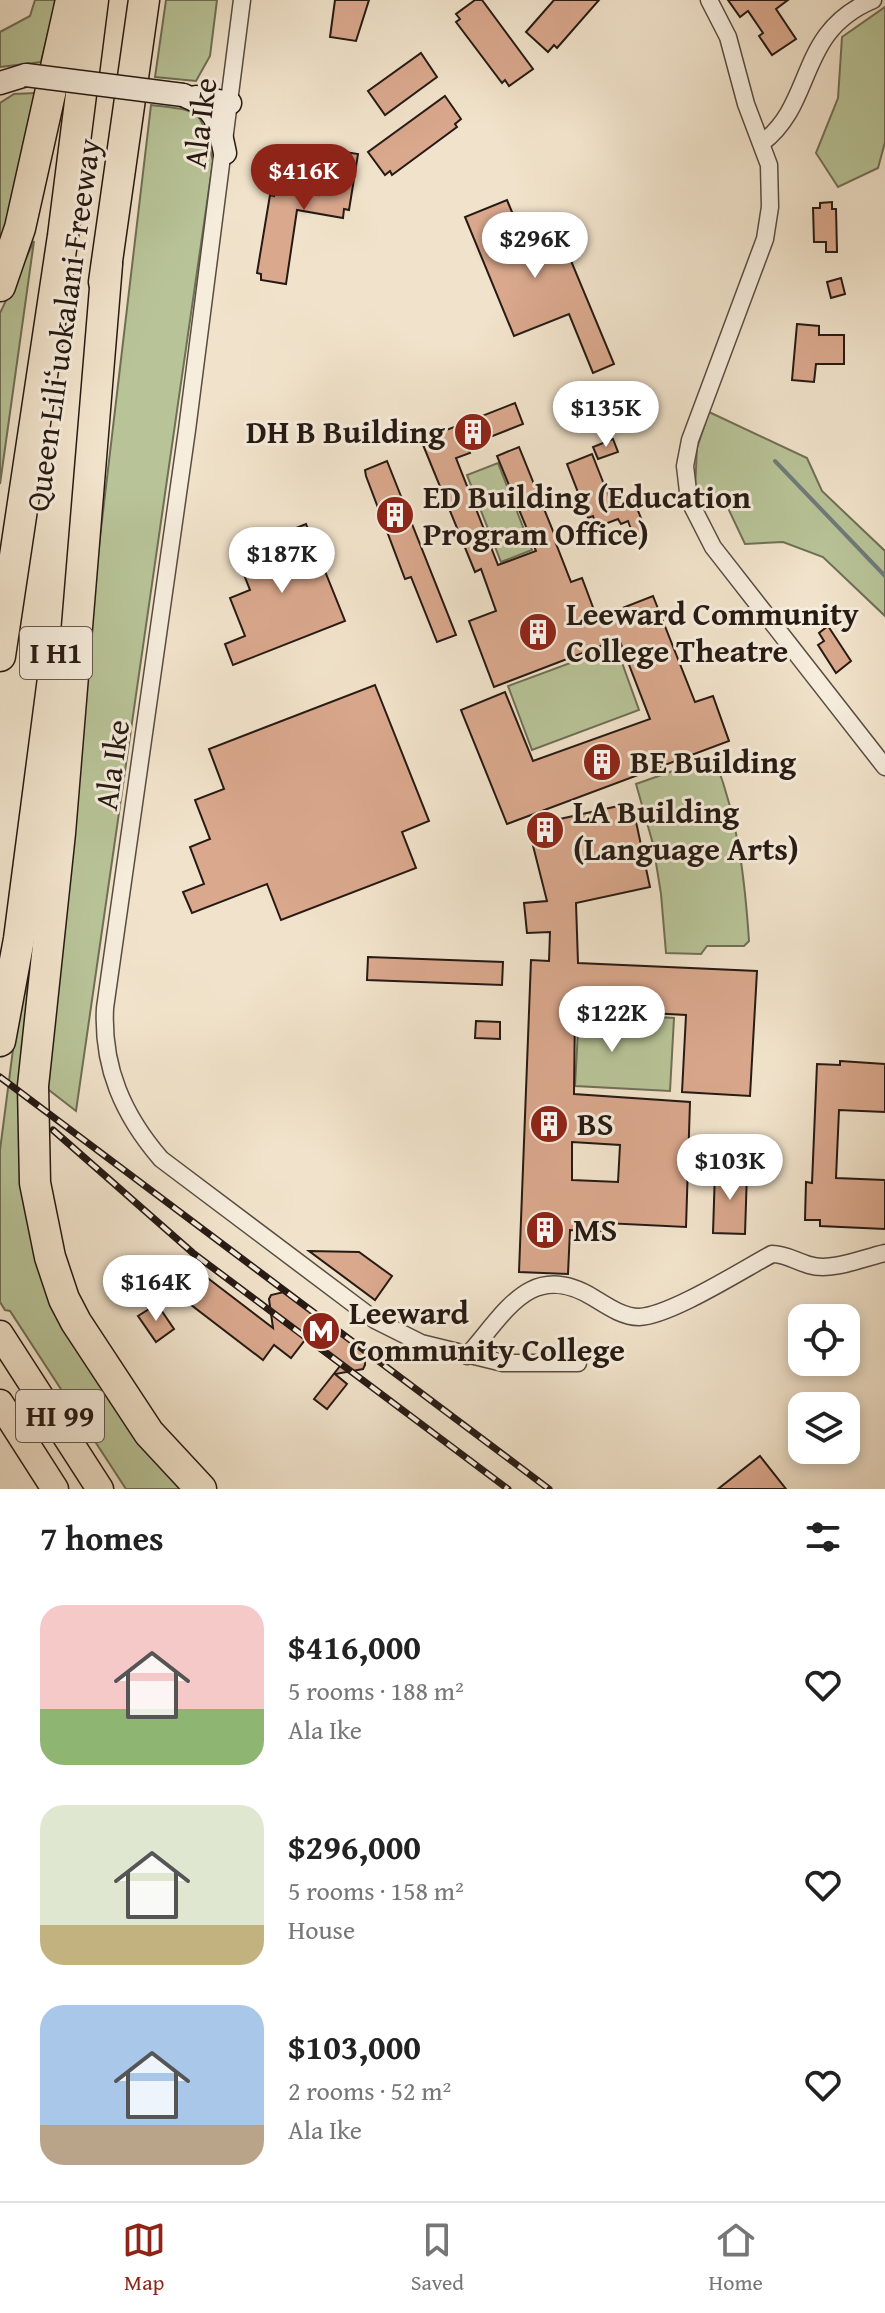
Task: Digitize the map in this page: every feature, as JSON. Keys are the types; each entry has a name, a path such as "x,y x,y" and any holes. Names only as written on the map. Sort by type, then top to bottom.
{"highway":[{"path":"0,286 20,228 71,0"},
{"name":"Queen Liliʻuokalani Freeway","path":"0,656 63,236 93,0"},
{"name":"Queen Liliʻuokalani Freeway","path":"0,1041 19,939 144,0"},
{"path":"107,264 60,833 33,1086 35,1183 50,1257 64,1299 76,1322 149,1433 201,1489"}],"main road":[{"path":"3,1338 100,1489"},
{"name":"HI 99","path":"3,1338 114,1489"},
{"name":"HI 99","path":"0,1403 55,1489"}],"street":[{"name":"Ala Ike","path":"242,0 225,153 105,1008 104,1032 110,1074 143,1138 161,1159 375,1320 421,1343 467,1356 503,1363 578,1363"},
{"path":"709,0 728,37 746,104 769,165 770,207 765,239 690,440 685,466 689,500 713,547 885,767"},
{"path":"762,143 779,130 812,61 837,21 852,9 873,0"},
{"path":"0,83 26,75 230,103"},
{"path":"183,95 202,103 213,112 225,153"},
{"path":"467,1356 520,1297 548,1283 578,1288 635,1317 665,1310 772,1254 783,1254 820,1267 885,1253"}],"green space":[{"path":"35,0 56,0 41,62 0,67 0,32 30,16"},
{"path":"166,0 217,0 210,56 196,81 155,77"},
{"path":"885,7 885,142 878,168 838,187 816,153 838,98 842,37"},
{"path":"35,93 0,252 0,103 14,94"},
{"path":"151,105 182,109 197,116 202,122 213,161 76,1111 36,1080"},
{"path":"34,241 0,484 0,313"},
{"path":"709,412 807,458 822,491 885,551 885,616 823,557 783,542 745,544 727,506 695,489 697,448"},
{"path":"498,463 532,550 501,562 467,475"},
{"path":"616,646 639,710 532,750 508,686"},
{"path":"707,759 716,763 735,828 743,873 749,941 744,946 707,946 701,954 666,953 653,844 636,784"},
{"path":"22,980 28,981 26,1025 39,1234 192,1489 126,1489 10,1311 5,1310 0,1302 0,1150"},
{"path":"579,1012 674,1018 670,1091 575,1086"}],"building":[{"path":"335,0 369,0 356,41 330,37"},
{"path":"475,0 482,0 533,69 509,86 505,80 502,83 456,22 460,19 456,14"},
{"path":"554,0 599,0 557,48 554,45 548,52 526,32"},
{"path":"728,0 788,0 776,9 796,39 772,55 759,36 763,33 748,11 740,17"},
{"path":"421,53 437,77 385,115 368,91"},
{"path":"445,96 461,119 455,124 457,127 392,175 390,171 385,175 368,152"},
{"path":"326,149 358,154 349,210 344,209 343,218 297,210 286,284 261,280 261,274 257,273 270,195 274,196 275,188 319,195"},
{"path":"507,200 526,246 559,232 614,364 593,373 569,314 514,336 465,217"},
{"path":"832,202 832,209 836,209 837,252 826,252 826,242 814,242 813,208 820,208 820,203"},
{"path":"841,278 845,294 831,298 827,282"},
{"path":"797,324 819,326 819,335 844,335 844,364 816,364 814,382 792,380"},
{"path":"515,403 523,424 467,446 470,453 456,458 498,565 536,551 497,456 519,447 571,582 582,578 597,618 653,596 695,702 713,696 729,741 507,824 461,710 505,692 533,761 650,719 619,639 494,687 469,621 496,611 481,569 475,572 421,440"},
{"path":"613,439 618,452 598,459 593,447"},
{"path":"592,454 611,502 625,496 627,500 633,498 648,536 635,540 628,521 621,524 618,519 597,527 593,516 588,518 567,464"},
{"name":"ED Building (Education Program Office)","path":"387,461 456,635 437,642 411,577 405,579 366,476 365,470"},
{"path":"306,524 345,621 233,665 225,644 245,636 230,598 250,590 235,552"},
{"path":"828,626 851,661 836,673 818,645 824,641 819,633"},
{"path":"375,685 429,821 402,832 416,868 281,920 267,884 192,913 183,892 204,884 190,847 210,839 195,800 224,789 209,749"},
{"path":"632,803 650,887 576,903 578,963 757,971 750,1096 682,1092 686,1015 575,1009 574,1094 690,1102 686,1227 605,1223 605,1232 570,1230 568,1274 519,1272 531,960 549,961 550,932 527,933 524,903 547,901 528,826","holes":["572,1142 620,1145 618,1182 572,1180"]},
{"path":"368,957 503,962 502,985 367,980"},
{"path":"476,1021 500,1022 500,1039 475,1038"},
{"path":"840,1061 885,1064 885,1112 839,1110 836,1178 885,1180 885,1229 820,1226 820,1220 805,1220 806,1182 812,1183 817,1064 840,1065"},
{"path":"715,1171 747,1172 745,1234 713,1233"},
{"path":"309,1251 359,1252 392,1276 375,1300"},
{"path":"205,1276 273,1328 269,1299 271,1295 288,1291 365,1348 363,1369 335,1374 347,1384 327,1409 314,1399 340,1366 305,1340 291,1358 274,1345 263,1360 186,1301"},
{"path":"157,1304 174,1329 156,1342 138,1316"},
{"path":"760,1456 786,1489 718,1489"}],"waterway":[{"path":"775,461 885,576"}],"railway":[{"path":"0,1077 549,1489"},
{"path":"53,1130 193,1253 508,1489"}],"place":[{"name":"DH B Building","path":"473,432"},
{"name":"ED Building (Education Program Office)","path":"395,515"},
{"name":"Leeward Community College Theatre","path":"538,632"},
{"name":"BE Building","path":"602,762"},
{"name":"LA Building (Language Arts)","path":"545,830"},
{"name":"BS","path":"549,1124"},
{"name":"MS","path":"545,1230"},
{"name":"Leeward Community College","path":"321,1331"}]}
